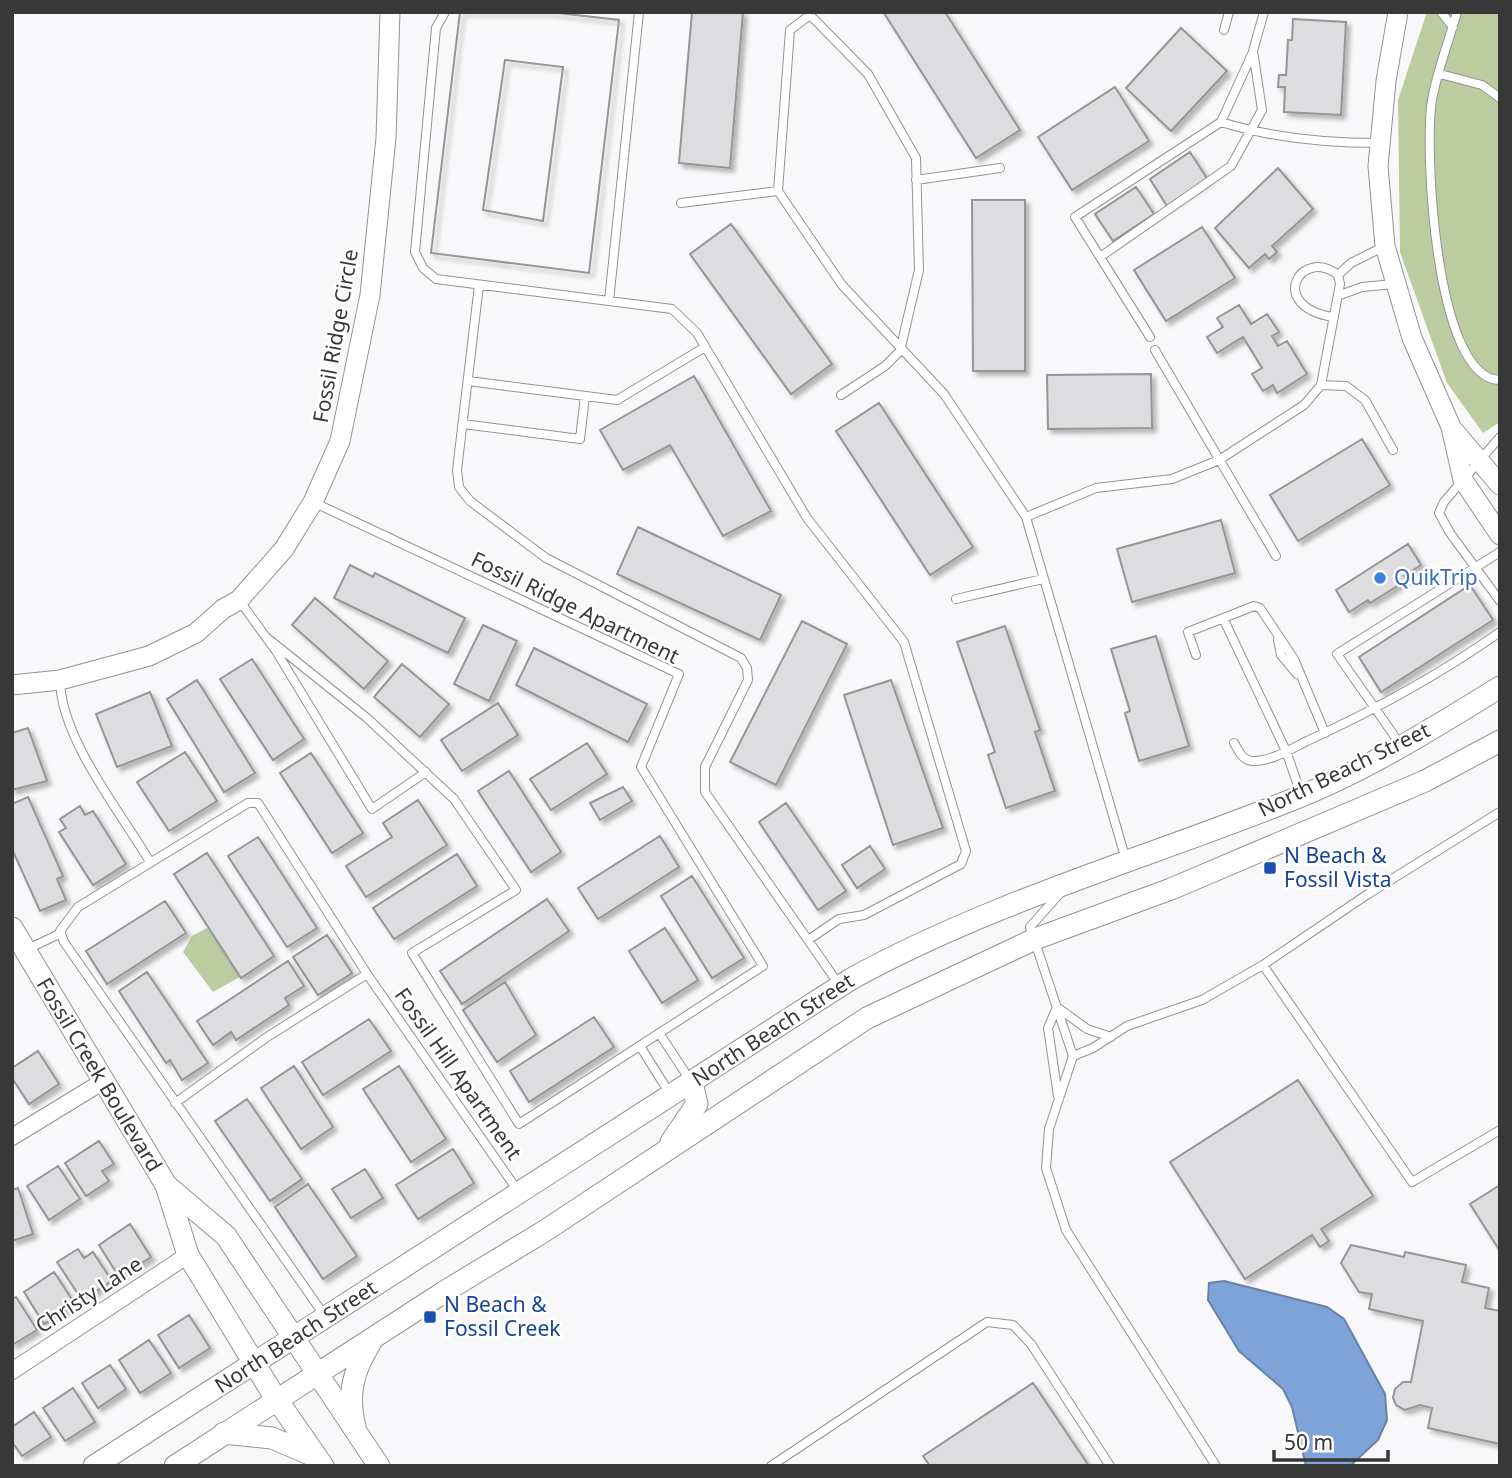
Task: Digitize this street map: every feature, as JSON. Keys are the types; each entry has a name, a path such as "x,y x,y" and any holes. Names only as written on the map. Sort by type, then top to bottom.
{"main road":[{"name":"North Beach Street","path":"94,1466 840,986 915,944 1126,860 1302,795 1402,747 1500,687"},
{"name":"North Beach Street","path":"175,1466 276,1399 543,1232 867,1018 1035,939 1171,889 1425,781 1500,741"},
{"path":"1302,795 1315,829"},
{"name":"Fossil Creek Boulevard","path":"12,928 166,1185 188,1255 276,1399 320,1462"},
{"path":"668,1147 696,1104 692,1083"},
{"name":"Fossil Creek Boulevard","path":"166,1185 226,1236 379,1466"},
{"path":"356,1432 350,1405 352,1380 374,1338"},
{"path":"224,1433 272,1438 320,1462"}],"street":[{"name":"Fossil Ridge Circle","path":"12,685 60,680 149,656 196,633 223,608 239,600 284,549 313,502 340,441 370,295 386,138 390,12"},
{"path":"1398,12 1386,80 1378,166 1385,246 1412,338 1451,427 1463,480 1500,535"},
{"path":"1451,427 1500,485"},
{"path":"12,1137 102,1082"},
{"name":"Christy Lane","path":"12,1371 188,1255"}],"lane":[{"path":"445,12 436,28 415,252 423,268 436,279 671,309 697,333 807,518 904,642 966,851 961,864 864,915 839,919 808,940"},
{"path":"609,301 639,12"},
{"path":"1224,30 1228,12"},
{"path":"1150,337 1074,217 1221,122 1253,51 1264,12"},
{"path":"1441,12 1453,27"},
{"path":"1457,12 1432,100 1429,179 1435,248 1457,334 1476,370 1490,380 1500,380"},
{"path":"841,395 885,366 900,351 919,270 916,158 868,74 811,13 790,30 778,191 842,285 900,351 944,394 1026,517 1126,860"},
{"path":"1100,257 1231,166 1262,110 1253,51"},
{"path":"1440,74 1482,85 1500,98"},
{"path":"1221,122 1250,131 1351,143 1380,143"},
{"path":"916,180 1000,168"},
{"path":"681,203 778,191"},
{"path":"1338,275 1351,263 1385,246"},
{"path":"1026,517 1096,488 1172,479 1219,460 1304,405 1321,385 1333,317 1340,296 1338,275 1329,268 1318,266 1307,269 1298,277 1295,288 1297,300 1304,309 1333,317"},
{"path":"1340,296 1363,287 1394,284"},
{"path":"479,285 463,424 459,487 470,501 569,571 741,658 747,668 748,680 705,767 705,792 840,986"},
{"path":"468,381 617,400 705,347"},
{"path":"1155,350 1276,556"},
{"path":"1321,385 1346,386 1365,400 1393,450"},
{"path":"463,424 580,439 585,396"},
{"path":"1500,436 1479,459 1439,513 1500,601"},
{"name":"Fossil Ridge Apartment","path":"265,637 367,718 454,799 516,890 412,953 519,1124 763,966 641,767 679,674 313,502"},
{"path":"1402,747 1337,654 1500,552"},
{"path":"956,599 1043,579"},
{"name":"Fossil Ridge Apartment","path":"239,600 372,809 426,772"},
{"path":"1196,655 1188,632 1254,606 1260,608 1278,639 1281,655 1299,676 1325,733"},
{"path":"1223,618 1286,751 1302,795"},
{"path":"1234,743 1242,757 1250,761 1265,760 1376,709 1500,632"},
{"path":"60,680 60,702 71,730 150,862"},
{"name":"Fossil Hill Apartment","path":"61,933 78,907 248,803 258,803 367,974 519,1194"},
{"path":"1073,1056 1127,1026 1202,1000 1263,965 1368,894 1498,813"},
{"path":"1069,883 1030,927 1073,1056 1049,1129 1046,1168 1066,1230 1216,1466"},
{"path":"24,951 61,933 77,963 326,1318"},
{"path":"1263,965 1412,1182 1500,1129"},
{"path":"175,1103 267,1037 367,974"},
{"path":"1057,1007 1087,1029 1111,1037"},
{"path":"1057,1007 1048,1028 1059,1099"},
{"path":"659,1033 692,1083"},
{"path":"640,1046 671,1096"},
{"path":"771,1466 987,1322 1013,1325 1031,1344 1110,1466"}],"green space":[{"path":"1427,12 1500,12 1500,422 1483,433 1447,383 1400,252 1398,100"},
{"path":"207,928 243,975 213,992 183,952 192,936"}],"water":[{"path":"1224,1281 1327,1307 1344,1319 1385,1394 1387,1420 1378,1440 1350,1466 1306,1466 1292,1407 1283,1389 1239,1351 1208,1300 1209,1283"}],"building":[{"path":"460,12 549,12 619,20 589,273 431,253","holes":["505,60 563,67 543,221 483,210"]},
{"path":"460,12 549,12 619,20 589,273 431,253","holes":["505,60 563,67 543,221 483,210"]},
{"path":"692,12 743,12 730,168 679,163"},
{"path":"945,12 1020,130 976,158 884,13"},
{"path":"1293,19 1346,22 1341,115 1284,112 1285,87 1278,87 1279,75 1286,75 1288,40 1292,40"},
{"path":"1181,28 1227,71 1171,131 1126,88"},
{"path":"1115,87 1149,141 1072,190 1038,137"},
{"path":"1190,152 1208,180 1167,206 1150,179"},
{"path":"1278,168 1313,209 1272,246 1277,252 1269,259 1265,254 1249,268 1215,228"},
{"path":"1136,187 1154,214 1113,241 1095,214"},
{"path":"972,200 1025,200 1025,371 973,371"},
{"path":"731,224 832,364 791,394 690,254"},
{"path":"1202,227 1235,278 1166,321 1134,270"},
{"path":"1239,305 1251,324 1267,314 1279,332 1272,336 1278,346 1287,341 1307,374 1277,393 1273,385 1263,391 1252,374 1262,368 1243,337 1217,353 1207,337 1223,327 1217,318"},
{"path":"1151,374 1152,428 1048,429 1047,375"},
{"path":"694,376 771,511 723,536 670,445 623,470 600,430"},
{"path":"879,403 973,547 930,575 836,431"},
{"path":"1362,439 1390,485 1298,541 1270,495"},
{"path":"1221,520 1235,573 1132,602 1117,549"},
{"path":"638,527 781,595 760,640 617,574"},
{"name":"QuikTrip","path":"1408,544 1421,565 1404,576 1407,580 1370,603 1368,600 1349,612 1336,590"},
{"path":"350,565 373,577 375,573 465,618 448,653 334,598"},
{"name":"QuikTrip","path":"1470,585 1493,620 1381,692 1359,657"},
{"path":"315,598 388,661 364,689 292,625"},
{"path":"802,621 847,644 776,785 730,762"},
{"path":"483,625 517,641 489,701 454,684"},
{"path":"1005,626 1040,730 1035,732 1055,791 1006,808 988,755 995,752 957,642"},
{"path":"1156,636 1189,746 1139,761 1125,713 1130,711 1111,649"},
{"path":"534,648 647,704 628,742 516,685"},
{"path":"252,659 304,739 273,760 220,679"},
{"path":"402,664 449,704 420,737 374,697"},
{"path":"197,680 255,773 224,792 167,699"},
{"path":"891,680 943,828 893,845 844,695"},
{"path":"150,692 172,746 117,767 96,714"},
{"path":"498,703 518,735 462,771 441,740"},
{"path":"28,728 47,781 12,790 12,733"},
{"path":"587,743 607,774 551,810 530,779"},
{"path":"185,752 217,801 169,831 137,782"},
{"path":"311,753 363,833 332,853 280,773"},
{"path":"509,771 561,852 531,872 478,791"},
{"path":"623,787 632,801 600,820 590,803"},
{"path":"28,797 63,876 57,879 66,900 40,911 12,849 12,804"},
{"path":"418,800 447,845 366,897 346,866 392,837 383,823"},
{"path":"786,803 846,891 818,910 759,822"},
{"path":"80,806 85,815 93,811 126,864 93,885 59,832 66,828 60,819"},
{"path":"660,836 679,867 598,919 578,888"},
{"path":"258,837 317,928 287,947 228,856"},
{"path":"870,846 885,869 857,888 842,865"},
{"path":"207,853 274,956 241,978 174,874"},
{"path":"457,854 477,886 394,939 373,908"},
{"path":"692,876 744,958 712,978 661,896"},
{"path":"547,899 569,931 462,1004 440,971"},
{"path":"165,901 186,933 107,984 86,951"},
{"path":"665,928 698,980 662,1003 629,951"},
{"path":"327,935 352,973 318,995 293,957"},
{"path":"288,961 304,986 285,998 289,1005 236,1040 231,1032 213,1045 197,1021"},
{"path":"147,972 208,1063 182,1080 170,1060 166,1063 119,991"},
{"path":"505,982 536,1035 497,1062 463,1010"},
{"path":"594,1017 614,1047 529,1102 510,1071"},
{"path":"369,1019 391,1051 323,1095 302,1062"},
{"path":"38,1051 59,1084 29,1104 12,1078 12,1068"},
{"path":"294,1066 333,1127 301,1149 261,1088"},
{"path":"399,1066 446,1139 411,1162 363,1089"},
{"path":"1298,1080 1373,1196 1321,1229 1329,1241 1320,1247 1312,1235 1245,1279 1170,1162"},
{"path":"247,1099 302,1179 270,1201 215,1121"},
{"path":"99,1141 114,1164 102,1171 109,1181 86,1196 65,1163"},
{"path":"453,1149 474,1183 418,1219 396,1185"},
{"path":"58,1166 80,1199 49,1220 27,1186"},
{"path":"365,1169 383,1198 351,1218 332,1189"},
{"path":"308,1184 357,1256 323,1279 275,1207"},
{"path":"1500,1185 1500,1251 1470,1204"},
{"path":"18,1188 33,1234 12,1241 12,1190"},
{"path":"130,1224 151,1257 119,1277 99,1245"},
{"path":"1351,1245 1404,1257 1405,1252 1466,1265 1462,1282 1489,1288 1485,1308 1500,1311 1500,1444 1428,1428 1432,1408 1420,1405 1405,1410 1396,1405 1393,1398 1395,1389 1403,1382 1411,1382 1423,1321 1369,1309 1372,1294 1359,1292 1341,1263"},
{"path":"78,1249 84,1258 93,1252 112,1281 82,1300 57,1262"},
{"path":"54,1272 75,1304 44,1324 24,1292"},
{"path":"16,1297 37,1330 12,1345 12,1299"},
{"path":"189,1315 210,1348 179,1368 158,1335"},
{"path":"149,1340 171,1373 140,1393 119,1360"},
{"path":"110,1365 126,1389 98,1408 82,1383"},
{"path":"1033,1383 1089,1466 930,1466 923,1456"},
{"path":"73,1388 95,1422 65,1441 43,1408"},
{"path":"34,1412 51,1437 22,1456 12,1442 12,1427"}],"place":[{"name":"QuikTrip","path":"1380,578"},
{"name":"N Beach & Fossil Vista","path":"1270,868"},
{"name":"N Beach & Fossil Creek","path":"430,1317"}]}
